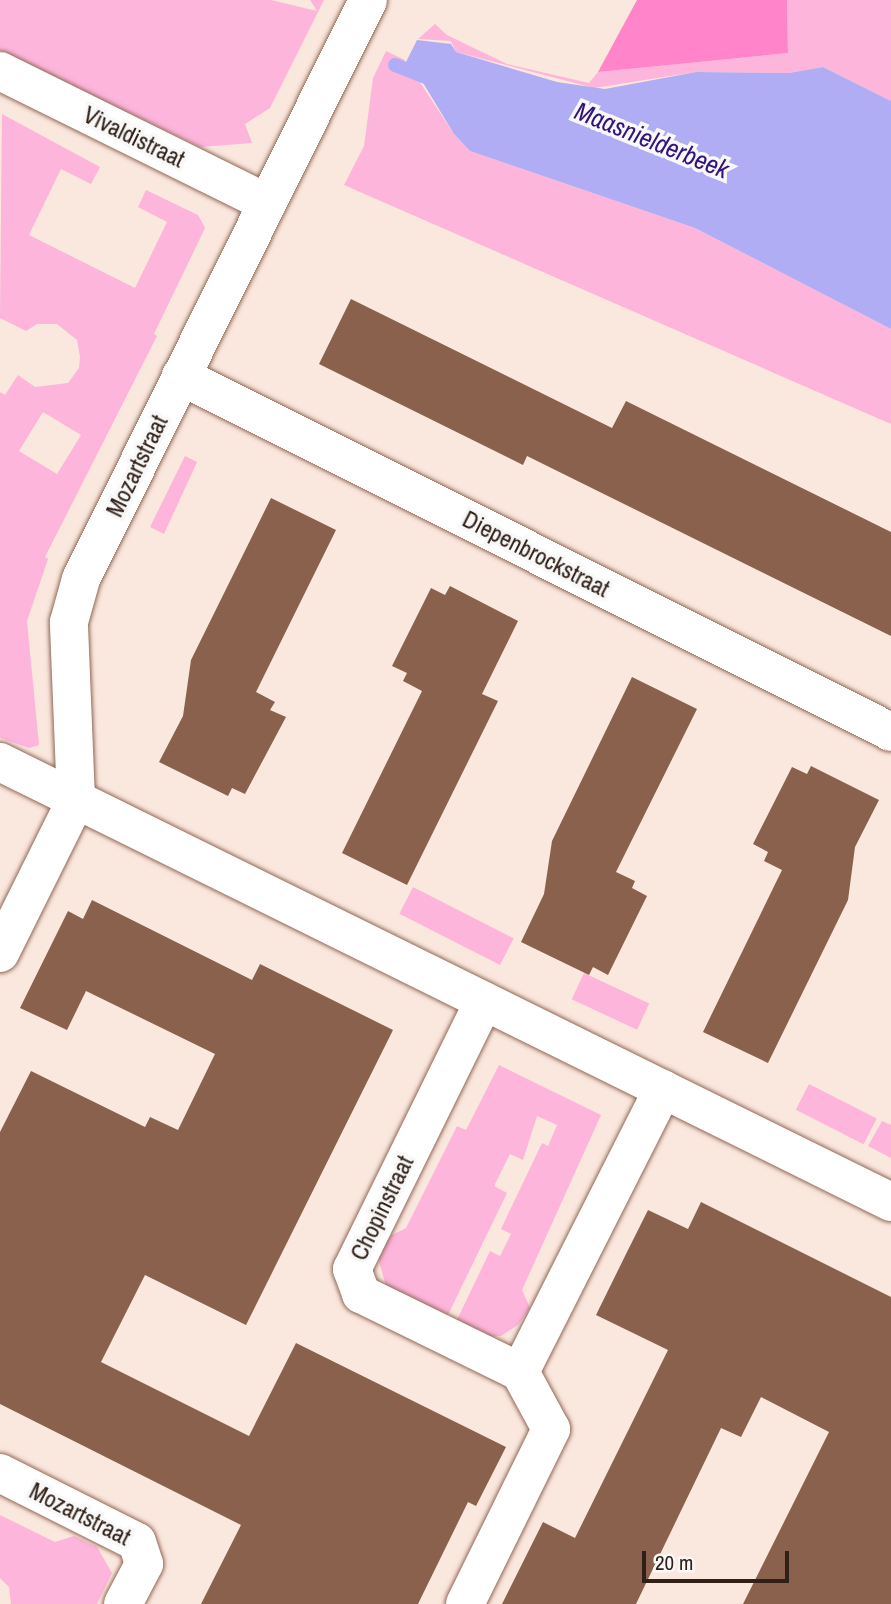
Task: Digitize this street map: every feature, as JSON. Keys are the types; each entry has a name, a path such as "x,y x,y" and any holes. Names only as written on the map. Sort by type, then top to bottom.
{"street":[{"name":"Mozartstraat","path":"0,953 76,800 69,622 81,579 368,0"},
{"name":"Vivaldistraat","path":"0,71 267,203"},
{"name":"Diepenbrockstraat","path":"181,376 891,732"},
{"path":"0,762 891,1202"},
{"name":"Chopinstraat","path":"484,1001 352,1269 361,1294 520,1372"},
{"path":"465,1604 551,1429 520,1372 663,1089"},
{"name":"Mozartstraat","path":"0,1474 137,1542 144,1564 123,1604"}],"shaded area":[{"path":"0,0 271,0 317,11 310,0 324,0 270,108 245,124 252,143 200,147 0,51"},
{"path":"637,0 787,0 788,53 598,72"},
{"path":"787,0 891,0 891,101 823,67 789,73 696,72 594,88 456,52 451,41 418,39 435,24 447,35 507,64 589,83 598,72 788,53"},
{"path":"386,51 405,60 402,67 412,70 454,134 470,151 695,228 891,329 891,424 344,185 364,146 373,78"},
{"path":"2,114 100,167 91,184 61,169 29,235 135,288 167,222 138,207 146,190 198,215 205,228 154,334 157,336 45,557 48,559 27,621 39,745 29,748 0,738 0,392 5,395 18,375 35,387 68,383 79,368 80,357 77,340 57,324 37,324 26,331 0,318","holes":["43,412 81,435 57,474 19,451"]},
{"path":"185,456 197,462 164,534 150,527"},
{"path":"413,887 514,938 500,965 399,914"},
{"path":"584,973 649,1003 637,1030 572,999"},
{"path":"499,1065 601,1115 522,1290 530,1308 518,1325 501,1336 481,1337 454,1326 490,1251 500,1256 511,1234 501,1229 542,1143 548,1146 557,1125 537,1116 523,1160 510,1154 494,1186 507,1193 445,1321 386,1286 378,1258 386,1238 406,1228 457,1126 466,1130"},
{"path":"809,1084 877,1119 864,1144 796,1110"},
{"path":"882,1121 891,1125 891,1158 868,1146"},
{"path":"0,1515 55,1542 74,1536 97,1547 112,1573 97,1604 11,1604 9,1587 0,1578"}],"water":[{"path":"417,40 451,44 456,52 557,82 605,89 696,72 789,73 823,67 891,101 891,329 695,228 470,151 454,134 414,68 405,64"}],"building":[{"path":"351,299 612,428 626,401 891,532 891,636 527,456 523,465 319,364"},
{"path":"271,498 336,530 256,692 275,702 270,710 286,717 245,794 232,788 228,796 159,762 183,716 191,660"},
{"path":"450,586 518,621 482,694 498,701 407,885 342,853 422,691 403,681 407,673 392,666 431,588 445,595"},
{"path":"632,677 697,709 616,872 635,881 632,888 647,896 608,975 593,967 589,975 521,942 544,894 552,841"},
{"path":"811,766 879,800 855,847 848,900 768,1063 703,1032 782,870 764,861 768,852 753,844 792,767 807,774"},
{"path":"92,900 252,980 260,964 393,1030 246,1325 145,1275 101,1362 249,1436 296,1343 506,1447 476,1506 468,1502 418,1604 201,1604 241,1525 0,1404 0,1132 31,1071 145,1127 150,1117 178,1130 215,1054 86,991 67,1030 20,1008 68,911 83,919"},
{"path":"701,1202 891,1297 891,1604 743,1604 829,1432 761,1397 741,1437 721,1428 636,1604 502,1604 543,1522 575,1538 668,1350 596,1315 627,1252 648,1210 688,1229"}],"waterway":[{"name":"Maasnielderbeek","path":"395,65 433,80"}]}
